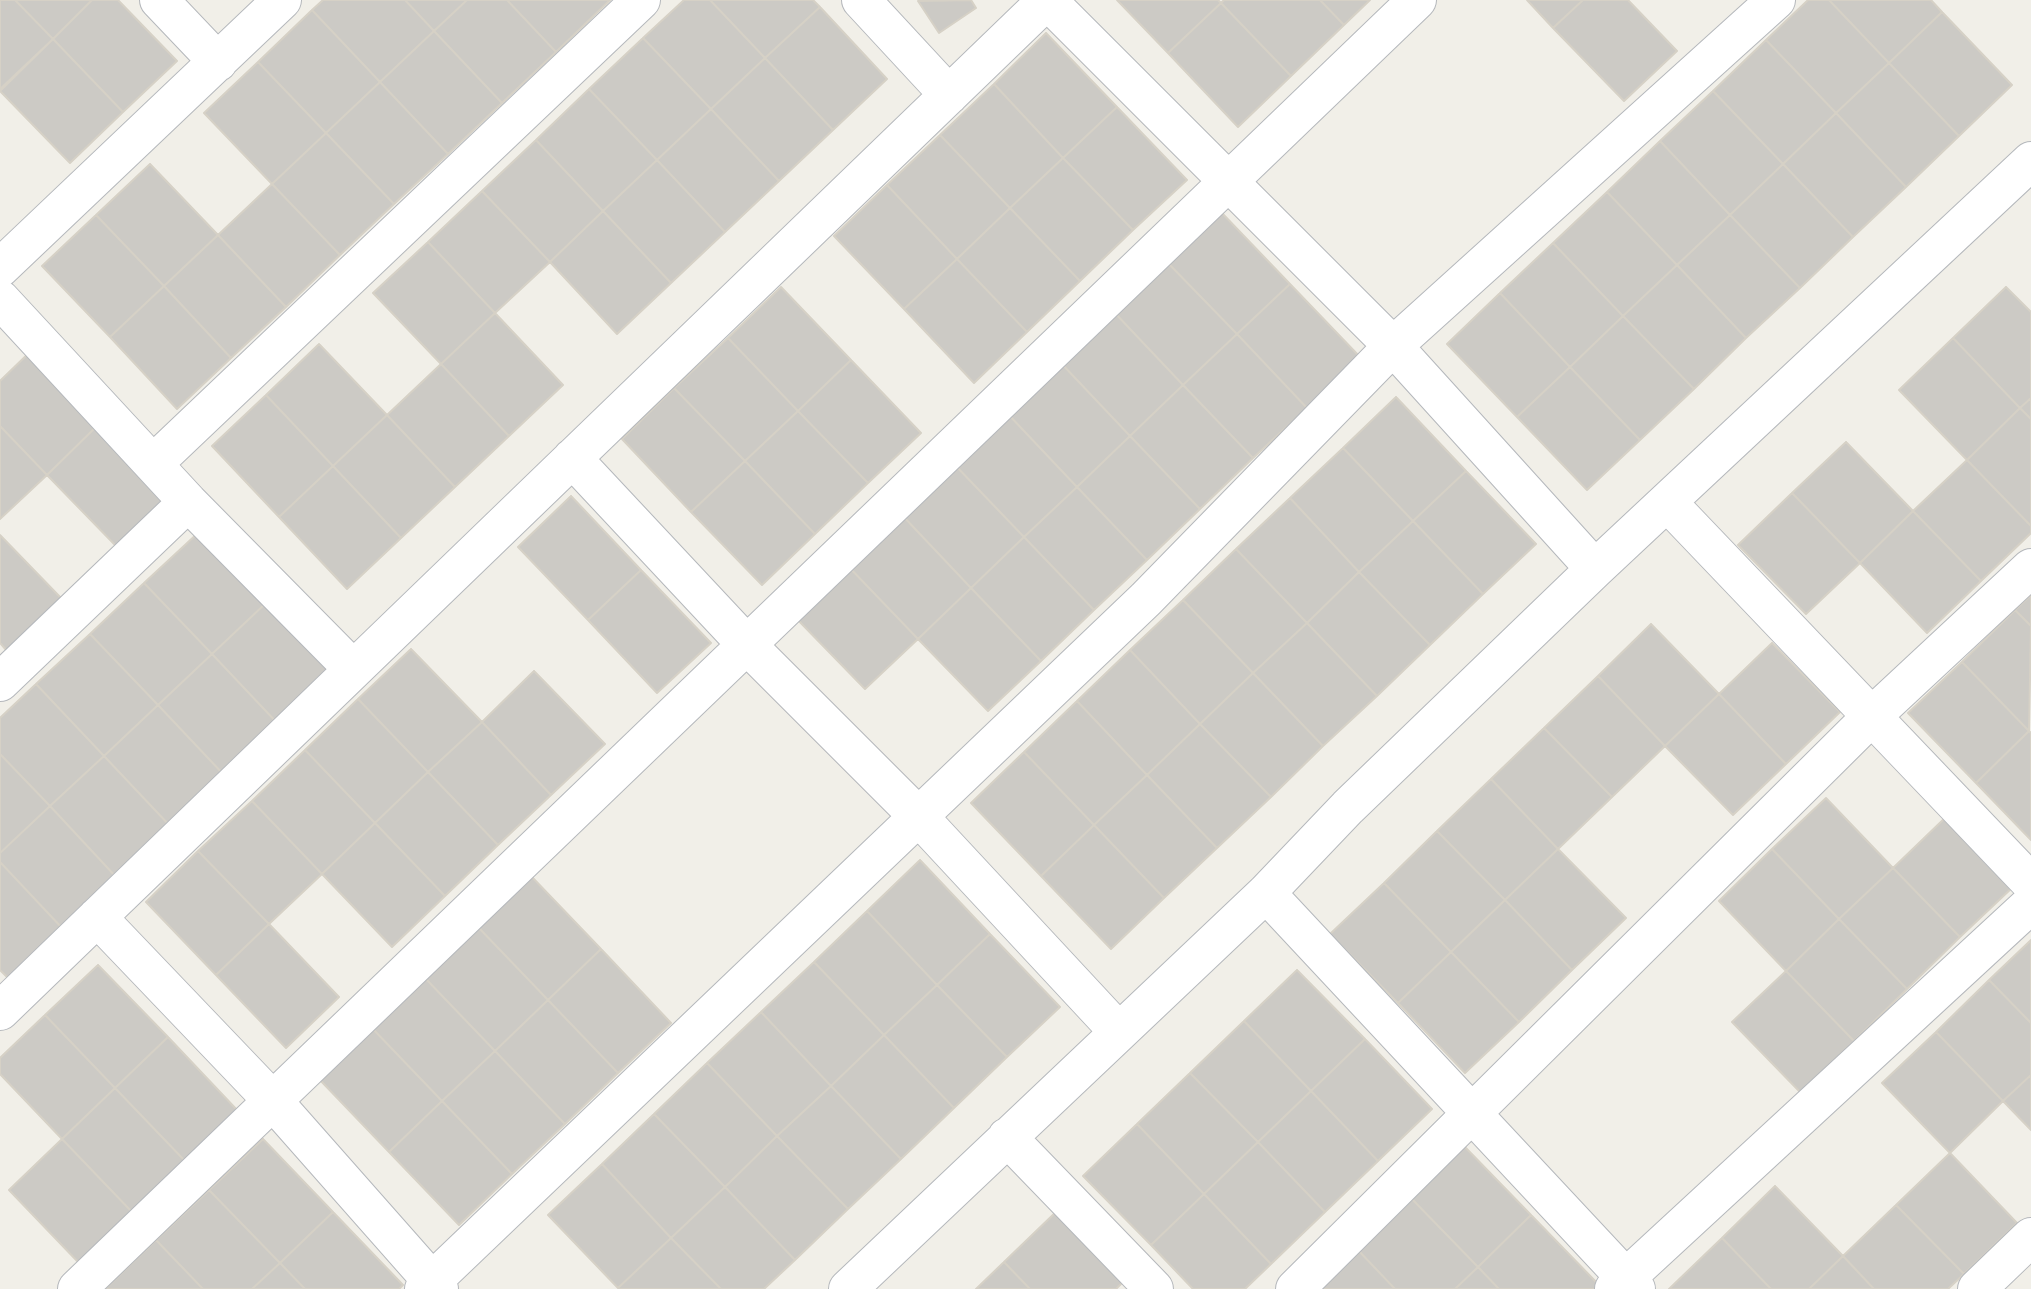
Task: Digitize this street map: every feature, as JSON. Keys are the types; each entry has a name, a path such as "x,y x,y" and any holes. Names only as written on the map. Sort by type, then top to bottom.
{"street":[{"path":"159,0 219,62"},
{"path":"0,268 282,0"},
{"path":"153,464 641,0"},
{"path":"861,0 949,95"},
{"path":"0,1011 1047,0 1393,345 1595,569"},
{"path":"77,1289 1417,0"},
{"path":"97,917 273,1101 431,1287 1146,599 1393,345 1776,0"},
{"path":"848,1289 1266,893 1348,807 1595,569 2031,161"},
{"path":"0,299 188,502 353,669"},
{"path":"572,458 747,645 919,817 1118,1031"},
{"path":"0,682 188,502"},
{"path":"1667,502 2031,883"},
{"path":"1295,1289 1871,717 2031,568"},
{"path":"1266,893 1472,1113 1625,1285 2031,904"},
{"path":"1007,1137 1154,1289"},
{"path":"1977,1289 2031,1237"}],"building":[{"path":"0,0 15,0 53,39 0,89"},
{"path":"15,0 92,0 53,39"},
{"path":"92,0 118,0 177,61 123,112 53,39"},
{"path":"323,0 405,0 434,31 380,82 312,10"},
{"path":"405,0 467,0 434,31"},
{"path":"467,0 507,0 556,52 502,103 434,31"},
{"path":"507,0 610,0 556,52"},
{"path":"684,0 710,0 765,58 711,109 643,38"},
{"path":"710,0 813,0 820,7 765,58"},
{"path":"971,0 976,8 939,33 918,1"},
{"path":"1117,0 1218,0 1221,3 1168,53"},
{"path":"1224,0 1320,0 1344,25 1291,76 1221,3"},
{"path":"1320,0 1370,0 1344,25"},
{"path":"1527,0 1583,0 1553,28"},
{"path":"1583,0 1628,0 1677,51 1624,101 1553,28"},
{"path":"1808,0 1829,0 1889,63 1836,113 1766,40"},
{"path":"1829,0 1931,0 1942,12 1889,63"},
{"path":"1221,3 1291,76 1238,127 1168,53"},
{"path":"820,7 887,79 833,130 765,58"},
{"path":"312,10 380,82 326,133 258,62"},
{"path":"1942,12 2012,85 1959,136 1889,63"},
{"path":"434,31 502,103 448,154 380,82"},
{"path":"1046,33 1117,107 1063,158 994,84"},
{"path":"643,38 711,109 657,160 589,89"},
{"path":"53,39 123,112 70,163 0,91"},
{"path":"1766,40 1836,113 1783,164 1713,91"},
{"path":"765,58 833,130 779,181 711,109"},
{"path":"258,62 326,133 272,184 204,113"},
{"path":"1889,63 1959,136 1906,187 1836,113"},
{"path":"380,82 448,154 394,204 326,133"},
{"path":"994,84 1063,158 1010,208 940,135"},
{"path":"589,89 657,160 603,211 536,140"},
{"path":"1713,91 1783,164 1730,215 1660,141"},
{"path":"1117,107 1187,180 1133,230 1063,158"},
{"path":"711,109 779,181 725,232 657,160"},
{"path":"1836,113 1906,187 1853,237 1783,164"},
{"path":"326,133 394,204 340,255 272,184"},
{"path":"940,135 1010,208 957,259 887,185"},
{"path":"536,140 603,211 550,262 482,191"},
{"path":"1660,141 1730,215 1677,265 1607,192"},
{"path":"1063,158 1133,230 1080,281 1010,208"},
{"path":"657,160 725,232 671,283 603,211"},
{"path":"150,164 218,235 164,286 96,215"},
{"path":"1783,164 1853,237 1800,288 1730,215"},
{"path":"272,184 340,255 286,307 218,235"},
{"path":"887,185 957,259 904,309 834,236"},
{"path":"482,191 550,262 495,313 428,242"},
{"path":"1607,192 1677,265 1623,316 1553,243"},
{"path":"1010,208 1080,281 1027,332 957,259"},
{"path":"603,211 671,283 617,334 550,262"},
{"path":"1220,211 1290,284 1237,334 1166,261"},
{"path":"96,215 164,286 110,337 42,266"},
{"path":"1730,215 1800,288 1746,338 1677,265"},
{"path":"218,235 286,307 231,358 164,286"},
{"path":"428,242 495,313 441,364 373,293"},
{"path":"1553,243 1623,316 1570,367 1500,293"},
{"path":"957,259 1027,332 974,383 904,309"},
{"path":"1166,261 1237,334 1183,385 1114,312"},
{"path":"1677,265 1746,338 1694,389 1623,316"},
{"path":"1290,284 1360,357 1307,408 1237,334"},
{"path":"164,286 231,358 177,409 110,337"},
{"path":"781,287 851,360 798,411 728,338"},
{"path":"2006,287 2031,312 2031,398 2020,408 1953,338"},
{"path":"1500,293 1570,367 1517,417 1447,344"},
{"path":"1114,312 1183,385 1130,436 1060,362"},
{"path":"495,313 563,385 509,436 441,364"},
{"path":"1623,316 1694,389 1640,440 1570,367"},
{"path":"1237,334 1307,408 1253,458 1183,385"},
{"path":"728,338 798,411 745,461 674,388"},
{"path":"1953,338 2020,408 1967,460 1899,390"},
{"path":"319,344 387,415 333,466 266,395"},
{"path":"32,350 101,422 47,475 0,426 0,381"},
{"path":"851,360 921,433 868,483 798,411"},
{"path":"1060,362 1130,436 1077,487 1007,413"},
{"path":"441,364 509,436 455,487 387,415"},
{"path":"1570,367 1640,440 1587,490 1517,417"},
{"path":"1183,385 1253,458 1200,509 1130,436"},
{"path":"674,388 745,461 691,512 622,439"},
{"path":"266,395 333,466 279,517 212,446"},
{"path":"1396,397 1466,471 1413,521 1343,448"},
{"path":"2031,398 2031,419 2020,408"},
{"path":"2020,408 2031,419 2031,526 1967,460"},
{"path":"798,411 868,483 815,534 745,461"},
{"path":"1007,413 1077,487 1024,537 954,464"},
{"path":"387,415 455,487 401,538 333,466"},
{"path":"101,422 170,493 116,546 47,475"},
{"path":"0,426 47,475 0,519"},
{"path":"1130,436 1200,509 1147,560 1077,487"},
{"path":"1846,442 1913,511 1860,563 1792,493"},
{"path":"1343,448 1413,521 1359,572 1290,498"},
{"path":"1967,460 2031,526 2031,533 1981,581 1913,511"},
{"path":"745,461 815,534 762,585 691,512"},
{"path":"954,464 1024,537 971,588 901,514"},
{"path":"333,466 401,538 347,589 279,517"},
{"path":"1466,471 1536,544 1483,594 1413,521"},
{"path":"1077,487 1147,560 1094,610 1024,537"},
{"path":"1792,493 1860,563 1806,614 1738,545"},
{"path":"571,496 641,570 588,620 518,547"},
{"path":"1290,498 1359,572 1307,623 1236,549"},
{"path":"1913,511 1981,581 1927,633 1860,563"},
{"path":"901,514 971,588 918,639 847,565"},
{"path":"1413,521 1483,594 1430,645 1359,572"},
{"path":"199,532 266,603 212,654 144,583"},
{"path":"0,535 61,598 7,651 0,643"},
{"path":"1024,537 1094,610 1041,661 971,588"},
{"path":"1236,549 1307,623 1253,673 1183,600"},
{"path":"847,565 918,639 865,689 794,616"},
{"path":"641,570 711,643 657,693 588,620"},
{"path":"1359,572 1430,645 1377,696 1307,623"},
{"path":"144,583 212,654 158,705 90,634"},
{"path":"971,588 1041,661 988,711 918,639"},
{"path":"2031,595 2031,626 2015,610"},
{"path":"1183,600 1253,673 1200,724 1130,650"},
{"path":"266,603 334,675 280,726 212,654"},
{"path":"2015,610 2031,626 2029,731 1962,662"},
{"path":"1307,623 1377,696 1323,746 1253,673"},
{"path":"1651,624 1719,694 1665,746 1598,676"},
{"path":"90,634 158,705 104,756 36,684"},
{"path":"1772,643 1840,712 1786,764 1719,694"},
{"path":"411,649 482,722 428,772 358,699"},
{"path":"1130,650 1200,724 1147,775 1077,701"},
{"path":"212,654 280,726 225,776 158,705"},
{"path":"1962,662 2029,731 1976,783 1908,713"},
{"path":"534,671 605,744 551,795 482,722"},
{"path":"1253,673 1323,746 1271,797 1200,724"},
{"path":"1598,676 1665,746 1612,797 1544,728"},
{"path":"36,684 104,756 50,806 0,754 0,718"},
{"path":"1719,694 1786,764 1733,815 1665,746"},
{"path":"358,699 428,772 375,823 305,750"},
{"path":"1077,701 1147,775 1094,825 1024,752"},
{"path":"158,705 225,776 171,827 104,756"},
{"path":"482,722 551,795 498,845 428,772"},
{"path":"1200,724 1271,797 1217,848 1147,775"},
{"path":"1544,728 1612,797 1558,849 1491,779"},
{"path":"2029,731 2031,733 2031,840 1976,783"},
{"path":"305,750 375,823 322,874 252,801"},
{"path":"1024,752 1094,825 1041,876 971,803"},
{"path":"0,754 50,806 0,853"},
{"path":"104,756 171,827 117,878 50,806"},
{"path":"428,772 498,845 445,896 375,823"},
{"path":"1147,775 1217,848 1164,898 1094,825"},
{"path":"1491,779 1558,849 1505,900 1437,831"},
{"path":"1826,798 1893,868 1839,919 1772,849"},
{"path":"252,801 322,874 269,924 198,851"},
{"path":"50,806 117,878 63,929 0,862 0,853"},
{"path":"1947,816 2014,886 1960,937 1893,868"},
{"path":"375,823 445,896 392,947 322,874"},
{"path":"1094,825 1164,898 1111,949 1041,876"},
{"path":"1437,831 1505,900 1451,952 1384,883"},
{"path":"1558,849 1626,918 1572,970 1505,900"},
{"path":"1772,849 1839,919 1786,971 1719,901"},
{"path":"198,851 269,924 216,975 146,902"},
{"path":"920,860 990,934 937,985 867,911"},
{"path":"0,862 63,929 9,979 0,970"},
{"path":"1893,868 1960,937 1907,989 1839,919"},
{"path":"531,876 601,949 548,1000 478,927"},
{"path":"1384,883 1451,952 1398,1003 1330,934"},
{"path":"1505,900 1572,970 1519,1022 1451,952"},
{"path":"867,911 937,985 884,1035 814,962"},
{"path":"1839,919 1907,989 1854,1041 1786,971"},
{"path":"269,924 339,997 286,1048 216,975"},
{"path":"478,927 548,1000 495,1051 425,978"},
{"path":"990,934 1060,1007 1007,1057 937,985"},
{"path":"2031,940 2031,1023 1989,980"},
{"path":"601,949 671,1023 618,1073 548,1000"},
{"path":"1451,952 1519,1022 1465,1073 1398,1003"},
{"path":"814,962 884,1035 831,1086 761,1012"},
{"path":"98,965 168,1037 115,1088 45,1015"},
{"path":"1297,970 1365,1039 1311,1091 1244,1021"},
{"path":"1786,971 1854,1041 1800,1092 1732,1022"},
{"path":"425,978 495,1051 442,1101 372,1028"},
{"path":"1989,980 2031,1023 2031,1075 2003,1101 1936,1032"},
{"path":"937,985 1007,1057 954,1108 884,1035"},
{"path":"548,1000 618,1073 565,1124 495,1051"},
{"path":"761,1012 831,1086 777,1136 707,1063"},
{"path":"45,1015 115,1088 62,1139 0,1074 0,1058"},
{"path":"1244,1021 1311,1091 1258,1142 1190,1073"},
{"path":"372,1028 442,1101 389,1152 319,1079"},
{"path":"1936,1032 2003,1101 1950,1153 1882,1083"},
{"path":"884,1035 954,1108 901,1159 831,1086"},
{"path":"168,1037 238,1111 185,1161 115,1088"},
{"path":"1365,1039 1432,1109 1378,1161 1311,1091"},
{"path":"495,1051 565,1124 512,1174 442,1101"},
{"path":"707,1063 777,1136 725,1187 654,1114"},
{"path":"1190,1073 1258,1142 1204,1194 1137,1124"},
{"path":"2031,1075 2031,1130 2003,1101"},
{"path":"831,1086 901,1159 848,1209 777,1136"},
{"path":"115,1088 185,1161 132,1212 62,1139"},
{"path":"1311,1091 1378,1161 1325,1212 1258,1142"},
{"path":"442,1101 512,1174 459,1225 389,1152"},
{"path":"654,1114 725,1187 671,1238 602,1164"},
{"path":"1137,1124 1204,1194 1151,1245 1083,1176"},
{"path":"777,1136 848,1209 795,1260 725,1187"},
{"path":"62,1139 132,1212 79,1263 9,1190"},
{"path":"263,1139 333,1212 280,1263 209,1190"},
{"path":"1258,1142 1325,1212 1271,1264 1204,1194"},
{"path":"1464,1146 1531,1215 1478,1267 1410,1197"},
{"path":"1950,1153 2017,1223 1964,1274 1896,1205"},
{"path":"602,1164 671,1238 618,1288 548,1215"},
{"path":"1775,1186 1843,1256 1809,1289 1771,1289 1722,1238"},
{"path":"725,1187 795,1260 764,1289 721,1289 671,1238"},
{"path":"209,1190 280,1263 252,1289 203,1289 156,1240"},
{"path":"1204,1194 1271,1264 1245,1289 1193,1289 1151,1245"},
{"path":"1410,1197 1478,1267 1455,1289 1395,1289 1357,1249"},
{"path":"1896,1205 1964,1274 1948,1289 1874,1289 1843,1256"},
{"path":"1058,1210 1125,1280 1116,1289 1030,1289 1004,1262"},
{"path":"333,1212 403,1285 399,1289 305,1289 280,1263"},
{"path":"1531,1215 1599,1285 1595,1289 1499,1289 1478,1267"},
{"path":"671,1238 721,1289 618,1288"},
{"path":"1722,1238 1771,1289 1669,1289"},
{"path":"156,1240 203,1289 105,1289"},
{"path":"1357,1249 1395,1289 1315,1289"},
{"path":"1843,1256 1874,1289 1809,1289"},
{"path":"1004,1262 1030,1289 976,1289"},
{"path":"280,1263 305,1289 252,1289"},
{"path":"1478,1267 1499,1289 1455,1289"}]}
